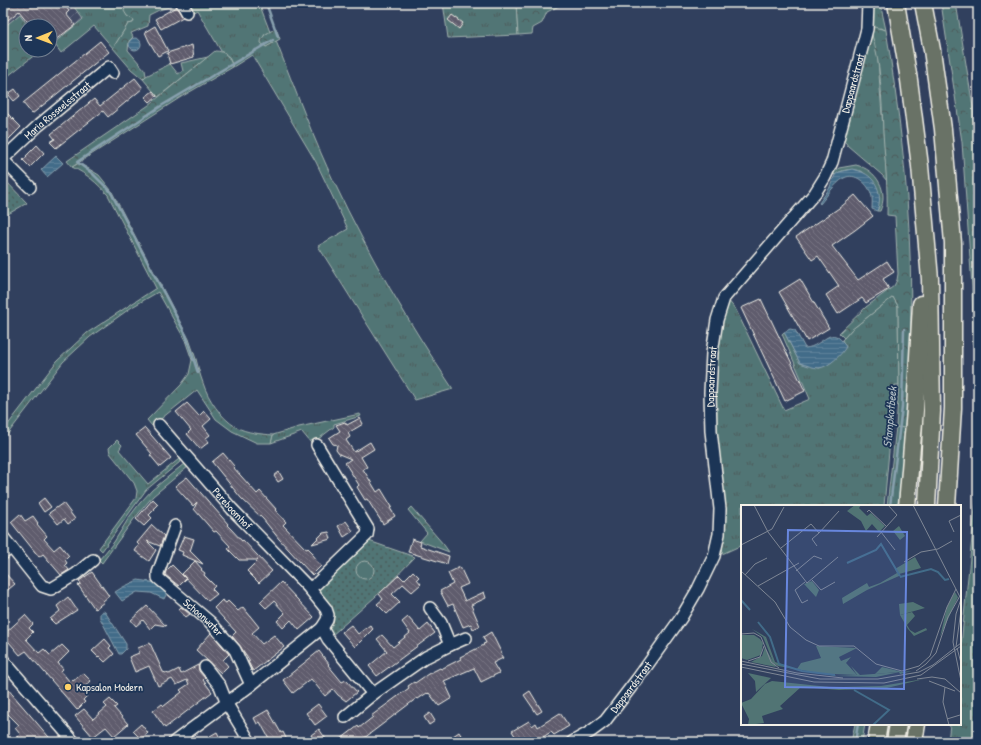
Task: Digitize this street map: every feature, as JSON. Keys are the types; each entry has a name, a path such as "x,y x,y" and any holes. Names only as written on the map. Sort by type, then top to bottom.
{"highway":[{"path":"896,3 909,80 920,166 930,279 932,411 927,505"},
{"path":"922,3 932,50 943,129 953,243 953,408 947,505"},
{"path":"907,505 915,410 920,307 926,242"},
{"path":"876,742 879,725"},
{"path":"895,742 898,725"},
{"path":"914,742 917,725"}],"street":[{"name":"Dappaardstraat","path":"572,742 590,732 605,720 638,678 681,618 698,589 714,556 719,534 720,509 711,431 710,392 712,352 717,320 724,298 795,218 825,178 832,162 867,29 868,3"},
{"name":"Maria Rosseelsstraat","path":"3,160 39,125 109,68 113,73"},
{"path":"3,160 30,186"},
{"name":"Pereboomhof","path":"160,425 232,509 309,588 326,609 328,615 327,620 322,628"},
{"path":"309,588 316,584 367,535 368,528 317,444"},
{"name":"Schoonwater","path":"175,526 158,573 158,578 210,622 235,650 250,686"},
{"path":"3,537 7,550 42,586 51,589 76,574 93,560"},
{"path":"430,608 441,623 450,646"},
{"path":"174,742 250,686 322,628 328,640 373,694"},
{"path":"345,716 373,694 426,657 466,638"},
{"path":"3,660 74,742"},
{"path":"205,667 220,686 226,704 250,742"}],"shaded area":[{"path":"3,3 71,3 83,19 58,39 58,18 23,18 20,14 3,28"},
{"path":"133,38 137,38 141,44 137,50 133,50 129,46 129,42"},
{"path":"56,156 63,163 47,177 41,170"},
{"path":"852,169 869,176 876,184 879,195 879,206 877,211 872,209 872,195 867,186 864,182 852,176 844,178 840,181 820,204 819,203 829,189 835,175 839,172"},
{"path":"790,329 795,330 805,348 812,347 831,336 836,336 846,347 831,363 823,367 814,368 800,363 784,332"},
{"path":"138,580 157,583 168,591 164,599 151,593 137,592 122,601 115,592"},
{"path":"103,611 126,644 126,649 121,654 119,654 100,618 100,613"}],"green space":[{"path":"71,3 129,3 126,5 127,16 134,20 133,23 128,24 113,48 94,26 61,53 58,49 58,40 83,19"},
{"path":"129,3 179,4 159,10 149,15 148,26 131,33 133,37 129,41 128,50 145,70 146,76 143,79 131,69 113,48 128,24 133,23 134,20 127,16 124,11 126,5"},
{"path":"186,3 259,3 270,32 264,35 266,47 276,41 319,149 348,211 390,289 453,389 415,400 318,246 348,229 316,162 252,55 233,67 229,57 221,51 197,10 192,13"},
{"path":"443,3 516,3 518,35 448,38"},
{"path":"516,3 565,3 547,12 542,23 533,28 532,34 518,35"},
{"path":"871,3 880,3 886,30 880,28 871,32 876,45 878,61 887,181 848,146 843,136"},
{"path":"941,3 956,3 973,107 978,181 978,409 975,409 972,287 962,142"},
{"path":"20,14 23,18 18,18 18,58 31,58 3,80 3,28"},
{"path":"874,27 886,30 895,86 905,171 909,228 911,299 910,364 906,428 896,427 899,385 898,306 893,297 851,330 844,338 839,333 866,307 894,286 898,274 895,216 887,215 887,184 880,81 877,55 871,32"},
{"path":"276,28 280,39 266,47 261,43 262,38"},
{"path":"215,51 222,52 227,55 233,67 181,97 72,167 67,161 149,105"},
{"path":"208,57 158,97 143,79 170,64 178,74 183,71 181,63"},
{"path":"79,163 99,175 111,190 189,339 196,359 192,360 185,340 158,292 132,307 90,337 63,362 3,440 3,431 57,361 87,333 156,288 108,195 92,179 72,167"},
{"path":"856,165 870,171 879,182 883,196 880,211 877,211 879,207 863,172 849,170 842,171 835,175 833,173 839,168"},
{"path":"3,178 27,203 3,217"},
{"path":"893,297 898,306 899,385 895,385 884,505 741,505 741,545 722,554 724,529 714,427 714,377 722,316 728,300 736,310 784,410 810,399 782,334 784,332 800,363 820,368 846,347 842,340 851,330"},
{"path":"196,359 205,389 212,402 225,419 236,427 245,431 273,435 271,443 257,443 232,431 216,419 197,390 152,426 147,420 181,385 189,374 192,360"},
{"path":"360,414 361,416 334,424 334,427 311,443 302,432 271,443 273,435 299,427"},
{"path":"896,427 906,428 898,505 887,505"},
{"path":"978,435 978,625 975,647 978,649 978,742 948,742 950,725 961,725 961,645 977,489"},
{"path":"117,440 122,445 119,450 148,484 179,459 180,462 146,490 102,551 99,548 136,498 137,491 134,483 110,453 109,448"},
{"path":"185,463 189,466 153,496 102,563 99,560 114,542 140,503 152,490"},
{"path":"411,507 449,552 420,541 427,533 408,510"},
{"path":"369,541 415,557 384,589 331,636 317,589"},
{"path":"361,561 369,561 374,566 372,577 369,579 361,579 356,574 356,566"},
{"path":"855,725 865,725 862,742 851,742"}],"building":[{"path":"3,3 63,3 69,11 66,14 75,25 58,38 58,18 25,18 19,11 3,24"},
{"path":"176,7 183,17 161,29 155,19"},
{"path":"452,15 463,23 459,29 448,20"},
{"path":"155,26 168,51 158,56 145,32"},
{"path":"100,41 109,52 32,114 23,103"},
{"path":"192,45 194,57 170,64 167,53"},
{"path":"135,78 143,88 108,117 103,111 56,148 50,142 55,139 51,134 94,99 100,106"},
{"path":"15,89 20,96 14,101 8,94"},
{"path":"153,91 157,96 150,102 145,97"},
{"path":"3,109 21,127 7,141 3,138"},
{"path":"37,145 44,153 30,167 23,160"},
{"path":"855,195 873,216 832,246 858,280 887,261 894,272 883,279 889,289 866,303 862,298 838,314 826,295 839,286 818,256 812,260 796,237 842,206"},
{"path":"800,279 829,328 807,341 779,292"},
{"path":"761,299 805,391 785,401 741,308"},
{"path":"187,403 199,416 204,411 211,419 203,426 210,435 206,438 209,442 200,449 187,434 191,430 176,412"},
{"path":"360,418 363,424 348,433 350,437 346,440 354,452 370,442 374,449 361,457 367,467 363,469 377,492 381,489 392,507 390,508 395,516 383,524 367,499 365,500 357,487 359,485 345,463 351,459 339,454 336,450 337,445 333,444 329,438 340,431 336,425 345,422 347,425"},
{"path":"145,428 171,458 160,467 150,455 152,454 136,435"},
{"path":"223,453 234,466 233,467 257,494 260,491 276,509 275,510 286,522 283,525 305,548 308,548 313,553 312,555 321,566 312,575 263,519 241,498 212,462"},
{"path":"279,472 283,479 278,482 274,476"},
{"path":"187,477 228,524 227,525 272,571 259,583 247,571 258,560 239,560 229,550 228,548 230,546 216,531 214,532 194,509 197,502 193,506 175,486"},
{"path":"44,498 51,507 44,512 38,503"},
{"path":"153,499 158,504 149,515 152,518 144,526 136,519"},
{"path":"63,503 75,519 68,524 64,519 58,524 49,513"},
{"path":"20,514 25,521 33,516 38,523 37,524 47,536 44,539 54,550 60,545 69,556 65,560 67,563 65,565 69,570 61,575 43,554 39,557 11,522"},
{"path":"346,521 353,531 344,537 338,526"},
{"path":"152,525 164,536 160,546 147,541 156,550 149,561 135,551 139,545 137,543"},
{"path":"329,532 331,539 312,544 323,533"},
{"path":"184,536 194,539 190,551 203,564 182,555 183,552 178,550"},
{"path":"412,539 421,542 420,546 449,556 447,564 408,552"},
{"path":"195,561 205,573 204,575 215,586 212,589 217,594 208,601 182,574"},
{"path":"172,565 186,579 179,586 165,575 166,571"},
{"path":"460,567 468,584 459,588 465,601 484,592 486,598 471,605 480,626 473,629 471,624 463,627 453,604 448,606 440,591 453,584 448,573"},
{"path":"3,571 15,584 3,594"},
{"path":"413,571 419,577 417,579 421,584 412,592 403,584 392,594 400,602 387,614 377,604 383,599 379,594 399,575 404,580"},
{"path":"92,572 109,596 95,609 78,585 81,584 79,581"},
{"path":"281,582 314,617 299,630 291,620 283,628 277,621 285,613 274,601 266,608 260,602"},
{"path":"68,597 77,610 55,624 50,619 60,611 57,606"},
{"path":"222,600 226,603 228,601 238,611 243,607 259,627 252,633 262,644 274,635 284,647 253,671 248,662 250,661 232,636 236,632 214,608"},
{"path":"147,606 166,626 155,624 150,629 143,620 136,626 131,620"},
{"path":"181,607 190,614 186,617 178,610"},
{"path":"25,615 33,624 29,628 33,632 26,639 39,653 44,649 50,655 62,645 69,652 58,663 63,669 61,671 70,682 83,673 91,681 82,689 88,695 83,700 85,702 77,710 26,651 20,655 3,635"},
{"path":"408,617 420,631 428,624 435,633 377,676 369,666 387,651 377,639 382,635 393,647 410,633 402,622"},
{"path":"351,625 358,634 370,625 373,629 355,647 342,632"},
{"path":"491,632 503,658 493,663 499,673 481,682 474,668 444,681 452,698 439,706 429,693 427,693 418,699 417,698 359,742 337,742 358,726 359,728 373,717 371,716 409,688 408,686 414,682 415,683 428,674 461,659 460,657 484,645 483,644 486,643 483,637"},
{"path":"211,633 229,654 223,660 228,666 221,673 196,650"},
{"path":"105,639 111,646 109,648 114,654 105,662 92,651"},
{"path":"150,643 163,672 169,674 179,669 181,674 198,665 199,671 205,678 203,680 212,692 165,728 153,711 162,704 164,706 182,692 180,690 189,684 187,680 176,685 172,679 158,686 149,666 135,672 129,657 139,653 138,648"},
{"path":"319,651 342,682 346,680 357,692 346,701 333,689 325,696 311,679 293,693 283,680"},
{"path":"7,688 54,742 12,742 20,734 15,728 19,725 6,712 3,715 3,691"},
{"path":"530,691 542,711 537,714 524,695"},
{"path":"110,699 117,706 114,708 128,724 114,736 106,727 93,737 75,716 84,709 93,719 107,707 104,704"},
{"path":"318,704 327,716 315,725 306,713"},
{"path":"268,710 281,733 283,732 287,740 283,742 271,742 260,722 257,724 254,718"},
{"path":"430,713 435,721 429,725 424,717"},
{"path":"560,713 569,726 554,735 551,732 535,742 519,742 512,731 529,721 532,726 536,723 538,727"},
{"path":"141,724 148,733 141,739 133,731"},
{"path":"319,729 328,742 315,742 311,735"},
{"path":"217,732 222,742 213,742 210,736"},
{"path":"459,732 465,742 456,742 453,736"}],"waterway":[{"path":"266,3 278,37"},
{"path":"198,373 186,335 110,191 93,174 77,162 161,106 273,40"},
{"name":"Stampkotbeek","path":"890,505 902,407 904,329"},
{"name":"Stampkotbeek","path":"855,742 858,725"}],"place":[{"name":"Kapsalon Modern","path":"68,687"}]}
